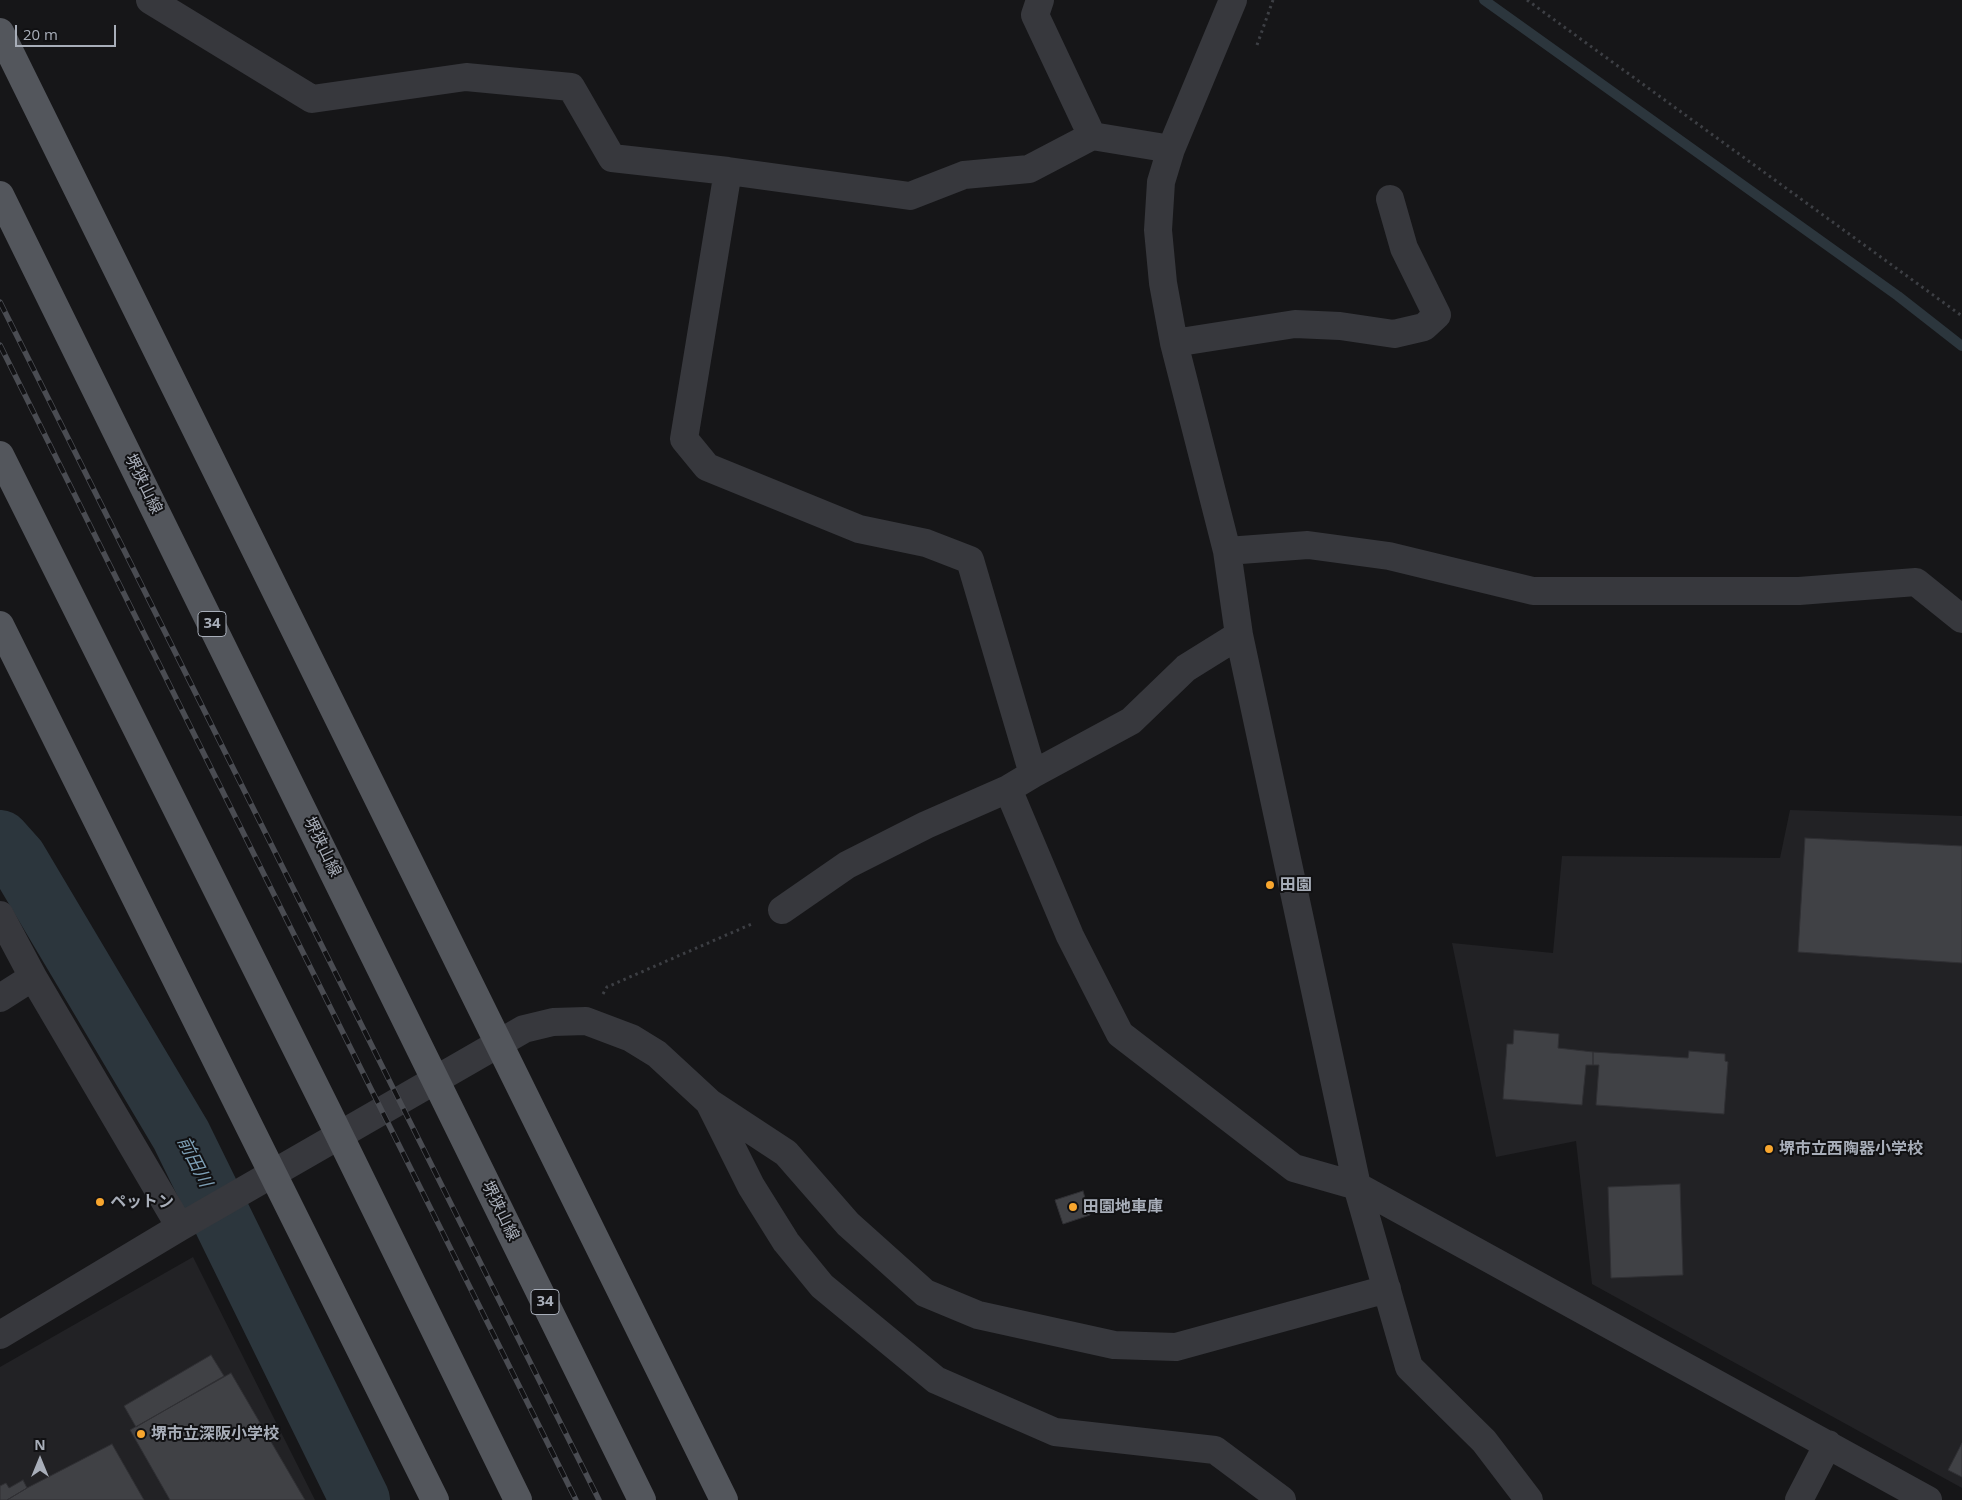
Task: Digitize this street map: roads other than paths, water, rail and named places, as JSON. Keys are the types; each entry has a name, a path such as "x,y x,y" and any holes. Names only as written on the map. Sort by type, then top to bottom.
{"main road":[{"path":"0,32 724,1500"},
{"name":"堺狭山線","path":"0,195 424,1053 642,1500"},
{"path":"0,455 327,1110 518,1500"},
{"path":"0,624 434,1500"}],"street":[{"path":"150,0 312,99 466,77 571,87 612,158 728,170 910,196 964,175 1029,169 1092,136 1171,149"},
{"path":"1040,0 1035,15 1092,136"},
{"path":"1233,0 1171,149 1161,182 1158,230 1163,283 1174,343 1227,551 1239,635 1357,1186 1409,1367 1484,1441 1529,1500"},
{"path":"728,170 684,440 707,467 858,529 926,543 970,560 1034,774"},
{"path":"1174,343 1295,324 1340,326 1394,334 1424,327 1437,315 1404,248 1390,199"},
{"path":"1227,551 1308,544 1389,556 1533,591 1799,591 1916,582 1962,619"},
{"path":"782,910 847,866 926,825 1008,789 1131,721 1186,668 1239,635"},
{"path":"1008,789 1070,936 1120,1034 1294,1168 1357,1186 1928,1500"},
{"path":"0,916 33,977 182,1226"},
{"path":"0,998 33,977"},
{"path":"0,1335 182,1226 499,1043 524,1029 553,1022 586,1021 631,1038 657,1054 708,1102 786,1154 848,1224 925,1293 978,1315 1114,1345 1176,1348 1387,1289"},
{"path":"708,1102 751,1186 786,1242 822,1286 936,1380 1055,1432 1215,1450 1282,1500"},
{"path":"1800,1500 1828,1444"}],"waterway":[{"path":"1484,0 1898,296 1962,346"},
{"name":"前田川","path":"0,840 17,859 181,1135 360,1500"}],"railway":[{"path":"0,302 599,1500"},
{"path":"0,345 576,1500"}],"place":[{"name":"田園","path":"1270,885"},
{"name":"堺市立西陶器小学校","path":"1769,1149"},
{"name":"ペットン","path":"100,1202"},
{"name":"田園地車庫","path":"1073,1207"},
{"name":"堺市立深阪小学校","path":"141,1434"}]}
